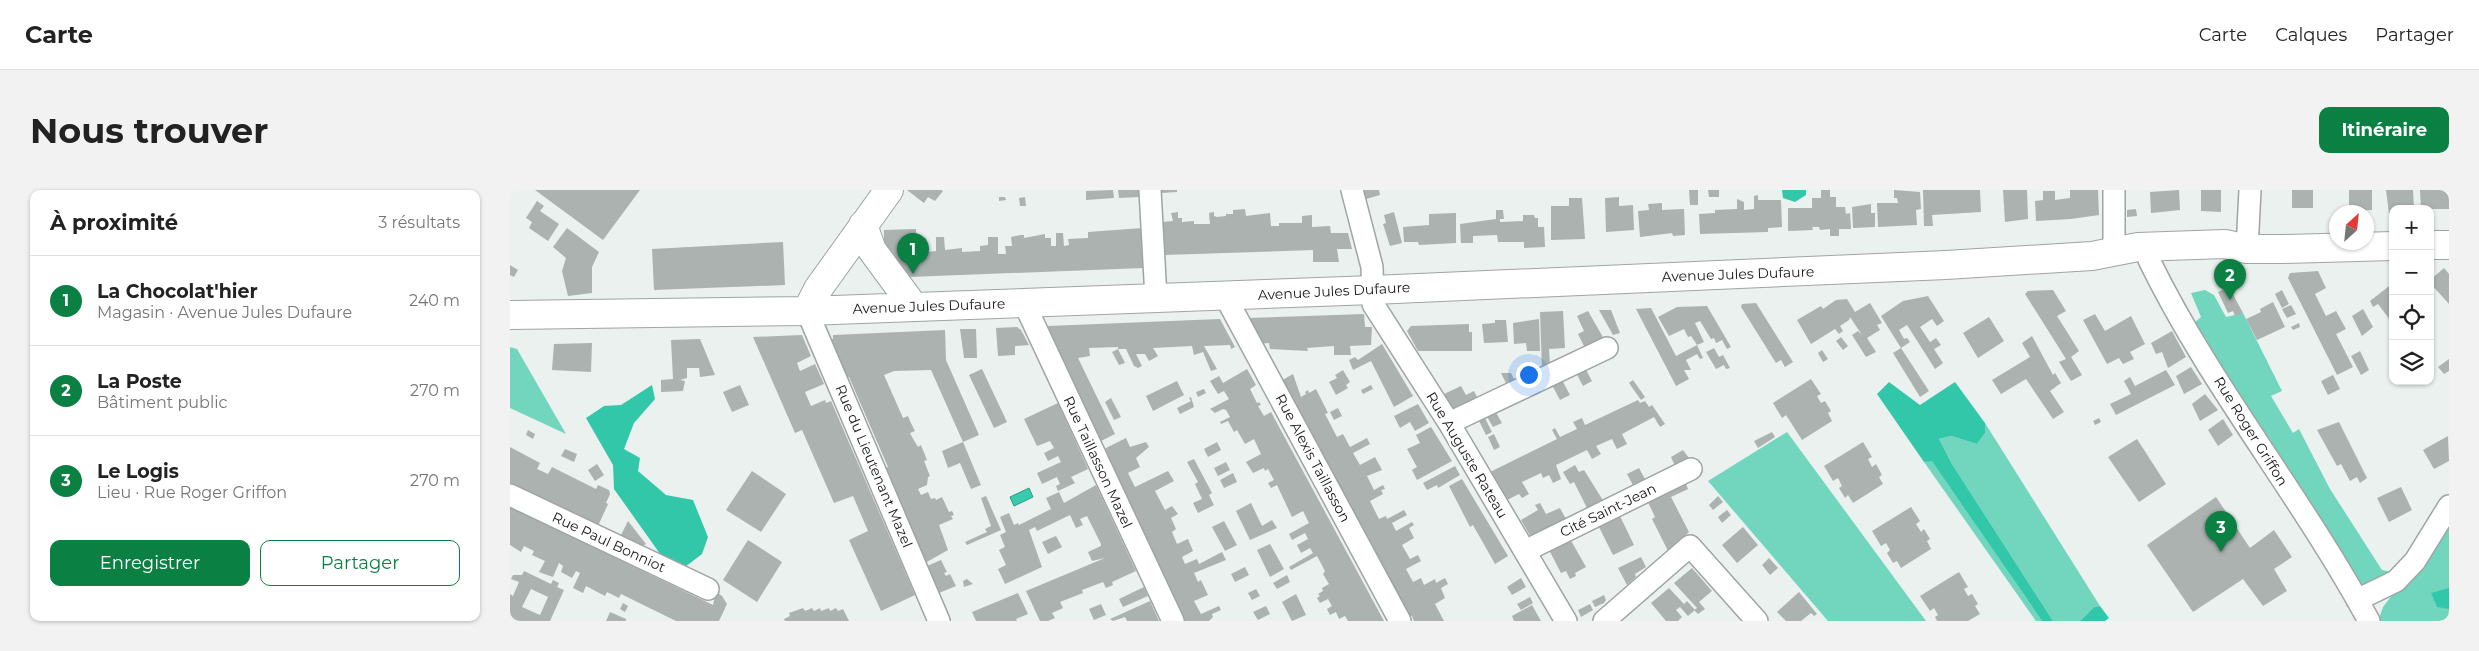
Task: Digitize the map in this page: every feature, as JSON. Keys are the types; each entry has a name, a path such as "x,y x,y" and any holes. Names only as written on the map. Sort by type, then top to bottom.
{"main road":[{"path":"807,311 818,289 889,190"},
{"path":"864,225 872,250 914,307"},
{"path":"2114,253 2138,247 2225,244 2247,249 2389,246"},
{"path":"2434,245 2449,245"},
{"path":"2114,253 2132,261 2228,258 2247,249"},
{"name":"Avenue Jules Dufaure","path":"510,315 807,311 1225,296 1946,265 2114,253"},
{"name":"Avenue Jules Dufaure","path":"510,328 553,315"}],"street":[{"path":"1150,190 1156,298"},
{"name":"Rue Auguste Rateau","path":"1352,190 1372,267 1373,304 1449,424 1566,621"},
{"path":"2114,190 2114,253"},
{"path":"2247,249 2250,190"},
{"name":"Rue Roger Griffon","path":"2149,260 2161,285 2218,379 2369,621"},
{"name":"Rue Alexis Taillasson","path":"1225,296 1400,621"},
{"name":"Rue Taillasson Mazel","path":"1024,303 1173,621"},
{"name":"Rue du Lieutenant Mazel","path":"807,311 940,621"},
{"path":"1449,424 1607,348"},
{"name":"Cité Saint-Jean","path":"1525,551 1690,469"},
{"name":"Rue Paul Bonniot","path":"510,496 708,589"},
{"path":"2357,600 2396,581 2415,561 2449,506"},
{"path":"1604,621 1690,546 1757,621"}],"shaded area":[{"path":"1782,190 1806,190 1806,195 1795,202 1783,198"},
{"path":"2205,290 2214,295 2226,317 2243,313 2282,391 2271,396 2293,433 2299,429 2330,489 2382,570 2392,572 2382,583 2354,587 2241,409 2206,339 2194,327 2194,323 2201,317 2191,293"},
{"path":"510,347 517,349 566,434 510,408"},
{"path":"1889,382 1920,405 1955,382 1985,423 1985,433 1977,444 1951,436 1939,439 1952,464 2053,621 2042,621 1932,461 1924,462 1877,394"},
{"path":"652,385 655,399 634,423 624,449 640,458 638,471 666,495 693,500 708,537 702,554 685,567 663,558 614,489 613,465 586,418 604,406 621,405"},
{"path":"1985,423 2100,606 2094,607 2080,621 2053,621 1952,464 1939,439 1951,436 1977,444 1985,433"},
{"path":"1787,432 1926,621 1828,621 1708,481"},
{"path":"1932,460 2042,621 2036,621 1924,462"},
{"path":"1029,488 1033,497 1014,506 1010,497"},
{"path":"2449,520 2449,621 2378,621 2383,607"},
{"path":"2449,588 2449,609 2437,607 2431,593"},
{"path":"2100,606 2109,618 2105,621 2080,621 2094,607"}],"building":[{"path":"535,190 640,190 603,240"},
{"path":"907,190 943,191 935,201 928,197 924,203"},
{"path":"1113,190 1114,198 1086,200 1086,191"},
{"path":"1118,190 1139,190 1140,197 1119,198"},
{"path":"1161,190 1177,190 1177,192 1161,193"},
{"path":"1364,190 1379,190 1380,195 1366,199"},
{"path":"1689,190 1698,190 1698,205 1690,205"},
{"path":"1708,190 1719,190 1719,197 1709,197"},
{"path":"1821,190 1830,190 1830,197 1836,197 1836,207 1845,207 1846,214 1850,213 1851,229 1839,229 1839,236 1830,236 1830,229 1820,230 1819,227 1812,227 1813,230 1788,231 1788,208 1812,208 1812,198 1821,198"},
{"path":"1894,190 1920,192 1921,209 1916,210 1917,225 1878,227 1877,203 1898,203 1897,198 1894,198"},
{"path":"1923,190 1980,190 1981,212 1932,215 1933,226 1924,226"},
{"path":"2003,190 2027,190 2028,219 2005,222"},
{"path":"2070,190 2098,190 2099,215 2036,221 2035,201 2043,200 2043,191 2055,191 2055,200 2070,198"},
{"path":"2179,190 2180,210 2151,213 2150,192"},
{"path":"2201,190 2221,190 2221,212 2201,211"},
{"path":"2292,190 2313,190 2313,208 2292,208"},
{"path":"2349,190 2372,190 2372,205 2349,205"},
{"path":"2386,190 2413,190 2414,205 2389,205 2389,214"},
{"path":"2420,190 2449,190 2449,209 2434,209 2434,205 2421,205"},
{"path":"1758,195 1758,200 1781,200 1782,227 1768,228 1768,232 1700,234 1699,214 1715,213 1715,210 1737,209 1737,199 1744,202 1744,210 1754,209 1754,196"},
{"path":"999,197 1005,197 1006,200 999,201"},
{"path":"1025,197 1026,206 1020,206 1019,198"},
{"path":"1619,197 1619,206 1633,205 1634,230 1606,232 1605,198"},
{"path":"1569,198 1582,198 1585,239 1551,240 1551,206 1569,206"},
{"path":"537,201 544,206 540,211 559,224 548,241 529,228 532,222 526,218"},
{"path":"1662,203 1662,210 1684,209 1685,235 1673,236 1672,233 1640,237 1638,211 1649,210 1648,204"},
{"path":"1871,204 1871,213 1875,213 1875,227 1853,228 1852,207"},
{"path":"1245,209 1246,216 1270,213 1271,226 1279,226 1279,223 1302,223 1302,216 1312,215 1312,227 1330,226 1331,233 1348,233 1352,249 1337,249 1339,262 1313,262 1313,250 1164,255 1162,222 1173,221 1171,213 1178,212 1178,218 1182,218 1182,222 1194,221 1194,224 1210,224 1209,213 1214,212 1214,216 1217,217 1226,216 1226,214 1233,214 1233,210"},
{"path":"2136,209 2137,216 2127,217 2127,210"},
{"path":"1496,210 1503,210 1504,219 1500,219 1500,222 1523,221 1523,215 1534,215 1535,218 1538,218 1538,227 1544,227 1545,247 1524,248 1524,242 1498,242 1497,235 1473,236 1473,243 1461,243 1460,224 1496,219"},
{"path":"1394,212 1402,243 1390,246 1383,224 1386,223 1384,215"},
{"path":"1456,213 1456,243 1419,245 1418,242 1404,242 1403,227 1429,225 1429,214"},
{"path":"567,228 599,252 592,267 592,293 568,296 562,271 566,258 553,247"},
{"path":"1142,228 1143,268 909,277 890,257 884,240 884,230 916,229 916,239 926,238 927,252 936,251 936,237 944,237 945,250 962,248 962,252 980,251 980,246 988,245 988,237 998,237 998,254 1006,254 1005,246 1012,246 1011,237 1020,235 1024,235 1024,238 1045,234 1045,238 1051,238 1051,246 1056,246 1056,233 1063,233 1064,246 1069,245 1068,239 1088,238 1088,232"},
{"path":"783,242 785,285 654,290 652,249"},
{"path":"510,265 518,270 514,277 510,275"},
{"path":"2444,268 2449,274 2449,304 2434,287 2434,277"},
{"path":"2318,271 2326,288 2315,294 2326,316 2336,311 2346,329 2336,334 2353,367 2337,375 2288,278 2290,273"},
{"path":"2389,286 2389,319 2378,304 2373,307 2370,301"},
{"path":"2229,287 2243,313 2235,316 2233,311 2228,313 2218,292"},
{"path":"2053,290 2066,311 2057,316 2079,351 2071,357 2082,375 2071,381 2059,362 2066,359 2025,294 2028,291"},
{"path":"2282,290 2289,304 2282,308 2275,294"},
{"path":"1928,296 1944,321 1937,326 1932,319 1920,327 1930,342 1936,338 1941,345 1934,349 1943,363 1935,369 1907,325 1899,330 1904,339 1907,338 1910,342 1901,348 1881,316 1903,301"},
{"path":"1847,299 1855,312 1870,303 1882,323 1877,325 1880,330 1867,338 1876,352 1866,357 1852,335 1858,331 1862,335 1850,317 1849,320 1840,326 1843,331 1839,334 1835,329 1811,344 1797,320 1821,306 1823,309 1836,300"},
{"path":"2273,302 2285,327 2257,340 2246,319 2261,312 2260,309"},
{"path":"1756,303 1793,362 1785,367 1781,360 1776,363 1741,307 1742,304"},
{"path":"2291,305 2296,314 2287,318 2282,309"},
{"path":"1707,306 1731,347 1727,349 1722,340 1716,343 1714,338 1711,339 1700,321 1695,323 1704,342 1697,345 1691,336 1688,337 1684,329 1669,336 1658,317 1677,307"},
{"path":"1651,308 1676,356 1697,345 1703,358 1700,359 1697,354 1686,360 1691,370 1684,370 1689,379 1676,386 1636,309"},
{"path":"2363,309 2373,327 2362,336 2352,316"},
{"path":"1599,310 1611,310 1620,333 1613,335"},
{"path":"1563,311 1565,348 1549,349 1550,364 1542,370 1540,312"},
{"path":"1588,311 1604,339 1585,348 1578,334 1584,331 1577,316"},
{"path":"1364,314 1365,327 1372,327 1371,345 1350,346 1351,355 1334,355 1334,346 1307,348 1308,351 1270,349 1269,343 1258,344 1248,318"},
{"path":"2095,314 2105,331 2131,316 2145,344 2130,352 2134,359 2123,364 2119,358 2107,364 2083,320"},
{"path":"1989,317 2004,341 1978,358 1963,333"},
{"path":"1220,319 1235,347 1231,349 1230,345 1204,346 1217,369 1211,371 1203,352 1194,355 1192,346 1153,348 1158,356 1149,361 1145,354 1136,354 1142,366 1138,368 1134,366 1126,349 1118,349 1118,347 1089,348 1090,356 1078,358 1115,434 1099,442 1045,330 1048,326"},
{"path":"1539,319 1540,351 1527,351 1526,343 1514,344 1513,323"},
{"path":"1495,320 1506,320 1508,342 1484,343 1482,324 1495,323"},
{"path":"2299,323 2300,327 2293,330 2291,327"},
{"path":"1469,324 1469,332 1472,332 1472,351 1418,351 1407,331 1411,326"},
{"path":"1017,327 1021,330 1029,345 1015,346 1015,355 998,356 996,328"},
{"path":"960,329 976,329 977,358 964,358"},
{"path":"945,330 946,360 979,435 963,442 931,370 894,371 884,375 903,418 908,416 915,431 910,433 912,437 918,447 921,445 927,460 924,461 930,476 928,477 927,485 918,489 921,495 928,492 931,499 935,498 936,500 942,497 949,512 952,511 954,515 951,516 953,519 939,525 948,550 925,563 883,469 888,467 849,377 845,379 828,341 833,339 833,335"},
{"path":"2172,331 2186,357 2168,368 2162,352 2156,354 2151,343"},
{"path":"802,335 811,356 797,363 800,371 815,364 824,384 805,392 811,406 825,400 826,403 831,401 915,595 881,611 849,540 868,531 853,496 834,503 802,430 795,433 753,337"},
{"path":"2032,336 2053,375 2055,373 2061,383 2050,391 2064,412 2053,419 2026,379 2001,394 1992,380 2030,357 2022,343"},
{"path":"1841,337 1848,346 1843,350 1836,341"},
{"path":"700,339 715,375 700,377 699,368 687,368 687,378 680,380 685,381 683,391 661,392 661,380 673,379 671,340"},
{"path":"592,343 591,372 552,370 554,344"},
{"path":"1382,344 1413,396 1394,407 1371,361 1353,370 1349,360 1355,357 1358,360"},
{"path":"1714,348 1719,357 1723,355 1730,368 1726,369 1724,365 1716,369 1706,352"},
{"path":"1901,348 1929,391 1920,397 1893,353"},
{"path":"1118,349 1125,363 1119,365 1112,352"},
{"path":"1822,350 1828,359 1823,362 1818,353"},
{"path":"2360,351 2369,370 2361,375 2351,356"},
{"path":"2449,359 2449,371 2444,374 2438,367"},
{"path":"1584,366 1592,381 1583,386 1575,371"},
{"path":"2191,367 2202,384 2184,394 2176,376"},
{"path":"982,369 1007,422 994,428 969,375"},
{"path":"1247,369 1256,385 1250,389 1257,403 1259,402 1261,405 1258,406 1264,416 1271,412 1384,621 1348,621 1345,616 1339,619 1336,612 1330,615 1327,609 1332,606 1328,599 1320,603 1317,598 1320,596 1318,594 1323,591 1322,588 1329,584 1323,574 1325,571 1317,556 1291,570 1289,567 1313,553 1310,548 1301,553 1297,545 1308,539 1305,533 1292,540 1289,534 1309,523 1303,511 1292,517 1277,485 1271,488 1268,483 1274,480 1268,469 1265,471 1264,468 1253,473 1246,462 1261,454 1254,439 1245,444 1237,430 1234,432 1228,421 1221,424 1220,422 1230,417 1226,410 1223,409 1215,413 1210,409 1229,399 1224,391 1218,394 1210,381 1219,376 1223,383"},
{"path":"1343,370 1350,382 1346,385 1348,388 1336,395 1329,382 1337,378 1335,375"},
{"path":"2166,370 2175,385 2116,415 2110,404 2131,394 2124,381 2130,377 2135,386"},
{"path":"1501,373 1511,373 1516,383 1508,387"},
{"path":"1293,374 1301,397 1308,390 1309,393 1316,389 1328,413 1325,414 1337,437 1343,434 1350,447 1367,438 1370,444 1353,453 1360,465 1375,457 1382,470 1367,476 1374,490 1383,485 1385,489 1381,490 1383,494 1370,501 1379,519 1386,516 1387,519 1404,510 1407,515 1392,523 1396,531 1412,522 1414,525 1409,528 1414,538 1402,545 1410,559 1418,555 1421,561 1406,569 1413,582 1421,578 1424,585 1435,579 1436,583 1445,578 1448,584 1441,588 1445,598 1435,604 1444,621 1414,621 1412,616 1407,618 1279,382"},
{"path":"2333,375 2340,389 2328,395 2321,381"},
{"path":"1561,378 1570,395 1560,400 1551,383"},
{"path":"1811,379 1821,394 1817,396 1821,403 1825,401 1831,411 1828,413 1832,421 1802,440 1786,415 1782,418 1773,403"},
{"path":"1633,380 1645,397 1641,400 1629,383"},
{"path":"1177,381 1184,395 1153,411 1146,396"},
{"path":"740,385 749,405 732,412 723,392"},
{"path":"1371,385 1373,389 1363,394 1361,390"},
{"path":"1461,386 1466,395 1474,391 1479,401 1454,414 1444,394"},
{"path":"1204,389 1206,393 1198,397 1196,392"},
{"path":"2205,394 2218,410 2200,421 2192,404"},
{"path":"1191,397 1194,407 1180,414 1177,408 1191,401 1189,398"},
{"path":"1111,398 1121,417 1114,420 1105,402"},
{"path":"1638,400 1640,403 1645,401 1649,407 1652,405 1665,424 1660,427 1654,417 1622,434 1627,444 1617,449 1612,439 1596,446 1601,454 1592,459 1587,450 1556,465 1561,479 1553,483 1549,475 1543,478 1541,473 1522,482 1529,494 1522,498 1519,494 1501,503 1484,475 1557,439 1552,430 1555,428 1560,437 1577,429 1573,422 1582,418 1585,425"},
{"path":"1058,403 1088,469 1071,477 1075,483 1058,491 1056,486 1060,484 1057,477 1042,484 1037,473 1061,462 1058,456 1048,461 1044,453 1054,448 1050,441 1037,446 1024,419"},
{"path":"1418,404 1429,423 1415,431 1410,422 1400,428 1394,416"},
{"path":"1338,408 1342,416 1334,420 1330,412"},
{"path":"1495,411 1502,423 1493,427 1486,415"},
{"path":"1485,418 1492,432 1486,435 1479,421"},
{"path":"2099,418 2101,422 2095,425 2093,421"},
{"path":"2223,419 2233,435 2218,446 2208,430"},
{"path":"2339,422 2367,478 2360,483 2357,477 2350,481 2341,464 2337,466 2317,430"},
{"path":"1431,427 1452,461 1417,480 1412,470 1417,467 1407,449 1420,443 1416,435"},
{"path":"528,430 535,434 533,439 526,435"},
{"path":"1772,432 1775,437 1758,448 1754,441"},
{"path":"1494,434 1500,447 1494,450 1488,437"},
{"path":"2448,436 2449,461 2434,469 2423,450"},
{"path":"1126,438 1130,447 1146,442 1149,447 1136,458 1140,467 1128,473 1135,487 1168,471 1174,481 1155,491 1165,510 1172,506 1178,514 1171,518 1176,529 1172,532 1177,544 1188,539 1193,551 1182,557 1185,564 1197,559 1199,564 1222,552 1226,560 1194,573 1198,582 1201,580 1208,595 1194,601 1201,614 1219,606 1221,610 1212,614 1213,617 1209,621 1183,621 1102,450"},
{"path":"2137,439 2166,484 2139,502 2108,457"},
{"path":"963,442 981,485 971,489 960,463 948,468 942,451"},
{"path":"1217,442 1221,450 1208,457 1204,449"},
{"path":"1863,442 1872,457 1868,459 1872,467 1876,464 1882,475 1879,477 1883,484 1853,503 1848,495 1845,498 1839,488 1842,486 1838,478 1833,481 1824,466"},
{"path":"510,447 540,463 537,469 548,474 552,467 596,489 598,485 609,490 610,494 606,503 608,504 598,526 510,483"},
{"path":"565,449 577,454 574,462 561,456"},
{"path":"1683,450 1689,458 1675,466 1671,457"},
{"path":"1194,459 1212,493 1209,495 1214,505 1198,513 1193,503 1202,499 1195,484 1198,482 1187,462"},
{"path":"1226,462 1230,470 1218,476 1214,468"},
{"path":"597,464 604,475 595,481 588,470"},
{"path":"1575,465 1579,472 1584,470 1604,502 1588,510 1574,482 1570,484 1563,472"},
{"path":"1455,466 1460,475 1438,488 1437,485 1427,490 1423,483"},
{"path":"1639,468 1646,481 1634,487 1627,474"},
{"path":"752,471 786,494 761,532 726,510"},
{"path":"1233,473 1237,482 1224,488 1220,480"},
{"path":"1462,479 1508,556 1495,564 1473,525 1470,527 1449,486"},
{"path":"1684,479 1688,489 1671,497 1689,532 1668,551 1652,519 1655,517 1646,498"},
{"path":"1096,485 1136,571 1112,582 1113,585 1106,588 1103,582 1082,590 1083,593 1060,602 1063,608 1052,613 1055,618 1048,621 1040,621 1026,591 1105,558 1092,561 1088,552 1101,546 1101,544 1087,516 1080,519 1083,525 1076,528 1070,515 1037,531 1035,527 1029,530 1042,567 1005,584 998,569 1006,565 999,550 1005,547 1000,535 1006,532 1000,517 1009,513 1014,525 1018,523 1019,525 1051,509 1046,498 1059,492 1064,503"},
{"path":"2401,487 2412,510 2389,522 2377,498"},
{"path":"986,496 1001,530 967,545 965,542 987,532 985,529 991,526 981,498"},
{"path":"1718,496 1723,502 1713,510 1709,505"},
{"path":"2216,497 2250,548 2274,530 2292,557 2274,569 2287,591 2263,606 2243,579 2193,612 2147,545"},
{"path":"1251,503 1262,526 1272,520 1277,528 1250,540 1236,511"},
{"path":"1540,503 1546,514 1560,508 1567,521 1532,539 1521,520 1538,510 1535,505"},
{"path":"510,507 713,605 716,592 722,596 727,604 719,621 676,621 621,594 619,598 607,592 605,596 586,586 583,593 573,588 580,573 576,571 572,578 561,572 563,566 559,563 553,577 539,572 545,561 532,555 534,551 524,546 521,552 510,545"},
{"path":"1911,507 1920,521 1916,524 1921,532 1924,529 1930,539 1927,541 1931,549 1901,568 1897,561 1893,563 1887,553 1890,550 1886,543 1881,546 1872,531"},
{"path":"1727,510 1731,515 1722,523 1718,517"},
{"path":"1618,512 1634,545 1613,555 1597,523"},
{"path":"628,521 646,544 641,547 620,537"},
{"path":"1224,521 1237,545 1225,551 1212,527"},
{"path":"1743,527 1758,545 1737,563 1722,545"},
{"path":"1056,536 1062,547 1048,554 1042,542"},
{"path":"1569,537 1586,567 1575,573 1576,576 1570,579 1566,571 1561,573 1548,548"},
{"path":"748,540 782,562 757,602 723,580"},
{"path":"1270,544 1284,569 1270,577 1257,550"},
{"path":"1641,557 1646,567 1635,574 1636,577 1627,585 1618,568"},
{"path":"1769,558 1778,568 1770,575 1762,565"},
{"path":"941,560 947,572 944,573 946,576 950,574 956,586 939,593 927,566"},
{"path":"1245,567 1249,575 1235,582 1231,574"},
{"path":"1692,568 1712,591 1699,602 1705,609 1698,614 1694,610 1697,608 1674,583"},
{"path":"524,571 551,584 553,580 559,583 557,587 564,590 550,621 510,621 510,594 513,596 519,582 511,579 513,575 522,575","holes":["531,589 548,597 540,615 522,607"]},
{"path":"1959,572 1968,587 1964,589 1968,596 1972,594 1978,604 1975,606 1980,614 1968,621 1937,621 1935,617 1938,615 1934,608 1930,611 1920,596"},
{"path":"1287,575 1290,582 1277,589 1273,583"},
{"path":"1521,578 1526,587 1512,595 1507,587"},
{"path":"967,579 973,584 964,587 963,581"},
{"path":"1144,587 1148,596 1123,607 1119,599"},
{"path":"1669,588 1684,604 1687,601 1695,610 1688,616 1680,607 1676,610 1682,617 1678,621 1666,621 1651,603"},
{"path":"1256,589 1260,596 1252,600 1248,593"},
{"path":"1799,592 1817,614 1814,616 1811,613 1801,621 1786,621 1777,612"},
{"path":"1018,593 1028,614 1016,619 1017,621 976,621 972,612"},
{"path":"1296,594 1306,615 1292,621 1282,602"},
{"path":"1604,595 1606,600 1604,603 1595,607 1592,601"},
{"path":"1530,597 1533,603 1521,610 1517,604"},
{"path":"1150,601 1159,621 1127,621 1125,617 1113,621 1110,619"},
{"path":"623,603 628,606 625,612 620,609"},
{"path":"1101,604 1106,615 1094,620 1089,609"},
{"path":"1590,604 1593,610 1581,617 1578,610"},
{"path":"1532,605 1541,621 1514,621 1512,616"},
{"path":"1266,606 1270,614 1258,620 1253,612"},
{"path":"803,608 805,611 812,608 814,611 820,608 821,611 829,608 830,611 836,608 838,611 843,609 849,621 785,621 784,619 790,616 789,613"},
{"path":"610,612 626,619 626,621 606,621"}],"place":[{"name":"La Chocolat'hier","path":"913,274"},
{"name":"La Poste","path":"2230,300"},
{"name":"Le Logis","path":"2221,552"}]}
